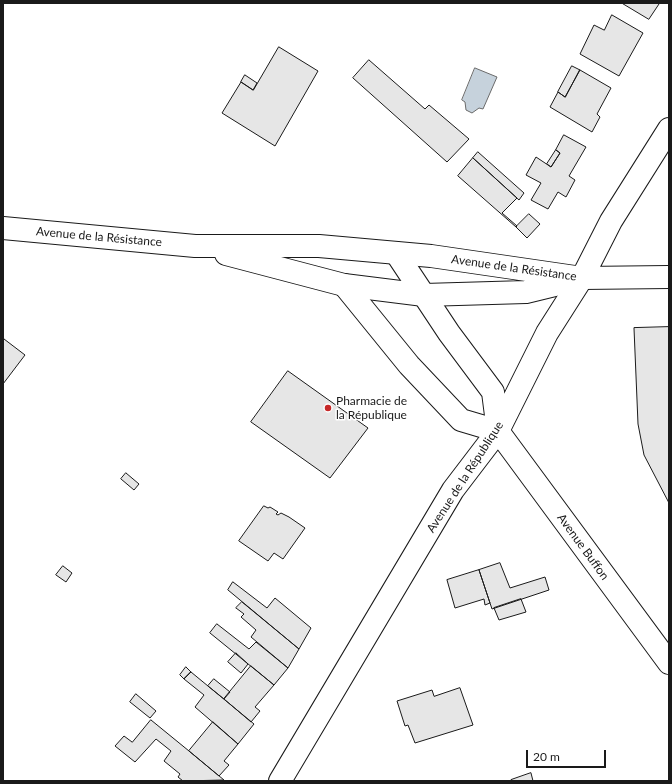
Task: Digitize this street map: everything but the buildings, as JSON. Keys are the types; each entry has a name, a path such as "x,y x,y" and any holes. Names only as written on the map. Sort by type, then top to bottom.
{"street":[{"name":"Avenue de la République","path":"280,781 453,490 498,431 547,333 582,278 611,221 669,129"},
{"name":"Avenue de la Résistance","path":"3,228 195,246 319,246 431,256 582,278"},
{"name":"Avenue de la Résistance","path":"195,246 344,285 424,295 526,292 582,278"},
{"name":"Avenue Buffon","path":"396,253 449,333 493,392 498,431 669,663"},
{"path":"582,278 669,278"},
{"path":"344,285 409,365 461,420 498,431"}],"shaded area":[{"path":"475,68 497,77 483,109 479,108 472,113 466,110 465,102 462,100"}],"place":[{"name":"Pharmacie de la République","path":"328,408"}]}
